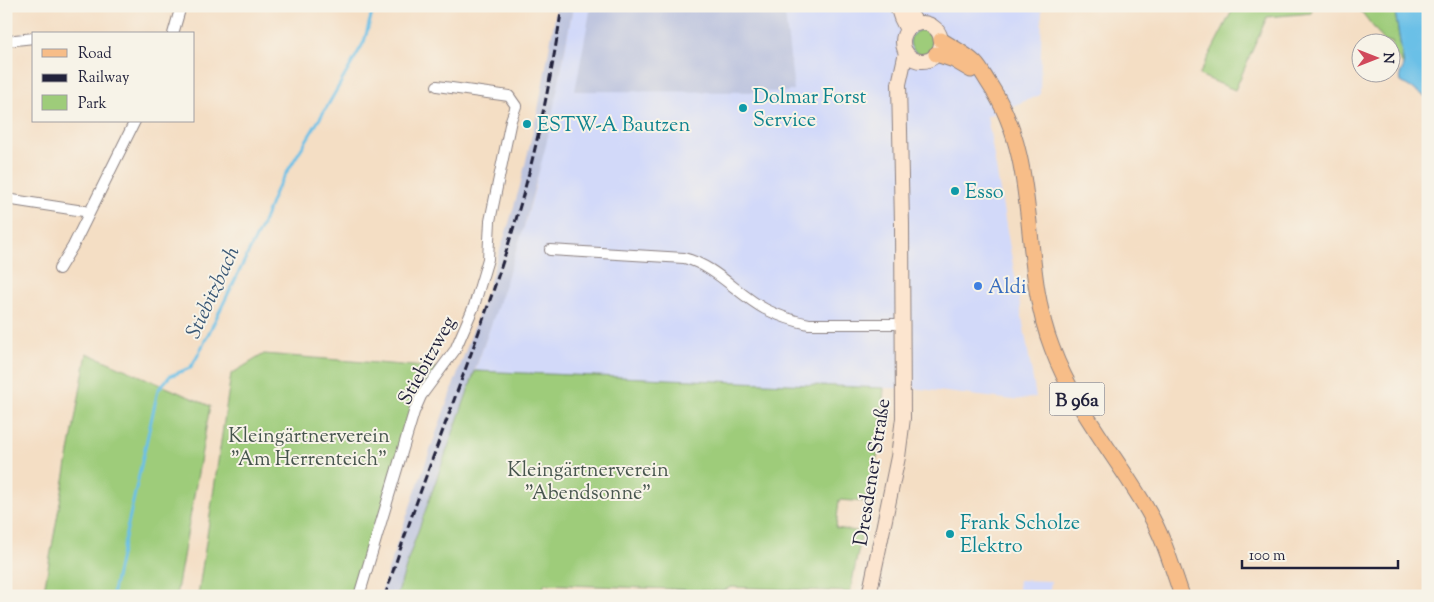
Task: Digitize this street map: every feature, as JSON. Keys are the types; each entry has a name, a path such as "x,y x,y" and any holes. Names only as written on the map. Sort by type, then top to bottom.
{"main road":[{"name":"Dresdener Straße","path":"870,596 901,437 904,390 900,76 911,56 903,41 912,27 900,18 897,6"},
{"path":"905,6 912,27 926,24 934,27 938,33 939,47 926,60 911,56"},
{"name":"B 96a","path":"939,47 954,60 987,80 1002,103 1016,138 1025,183 1036,292 1043,322 1052,348 1062,374 1150,514 1164,543 1182,596"}],"street":[{"path":"174,32 181,6"},
{"path":"6,41 32,38"},
{"name":"Stiebitzweg","path":"359,596 414,412 421,396 455,350 474,306 488,259 490,221 511,120 516,106 509,96 438,86"},
{"path":"59,269 90,212 135,122"},
{"path":"6,199 90,212"},
{"path":"550,250 684,258 696,261 765,309 795,321 809,324 902,324"}],"shaded area":[{"path":"557,6 573,6 546,145 524,227 397,596 380,596 509,223 538,110"},
{"path":"573,6 1042,6 1040,95 987,116 1036,397 1014,400 912,388 475,371 524,227 535,188"},
{"path":"591,6 784,6 794,90 785,92 575,91"},
{"path":"1019,580 1051,581 1049,596 1017,596"},
{"path":"546,592 619,596 546,596"}],"green space":[{"path":"1233,6 1311,6 1312,13 1267,17 1235,90 1199,75"},
{"path":"1357,6 1390,6 1395,12 1398,32 1377,32"},
{"path":"922,30 931,33 934,42 931,51 922,54 913,51 910,42 913,33"},
{"path":"87,353 210,406 176,596 43,596"},
{"name":"Kleingärtnerverein \"Am Herrenteich\"","path":"264,354 439,368 420,395 357,596 198,596 231,374"},
{"name":"Kleingärtnerverein \"Abendsonne\"","path":"475,371 884,388 880,441 868,502 839,500 836,528 862,532 850,592 731,587 723,591 544,584 543,596 397,596 411,551"}],"water":[{"path":"1390,6 1428,6 1428,98 1401,82 1404,66 1402,32 1398,32 1395,12"}],"waterway":[{"name":"Stiebitzbach","path":"112,596 158,390 170,376 190,368 197,357 262,225 276,190 364,42 374,6"}],"railway":[{"path":"385,596 510,240 525,188 541,120 551,75 562,6"}],"place":[{"name":"Dolmar Forst Service","path":"743,108"},
{"name":"ESTW-A Bautzen","path":"527,124"},
{"name":"Esso","path":"955,191"},
{"name":"Aldi","path":"978,286"},
{"name":"Frank Scholze Elektro","path":"950,534"}]}
